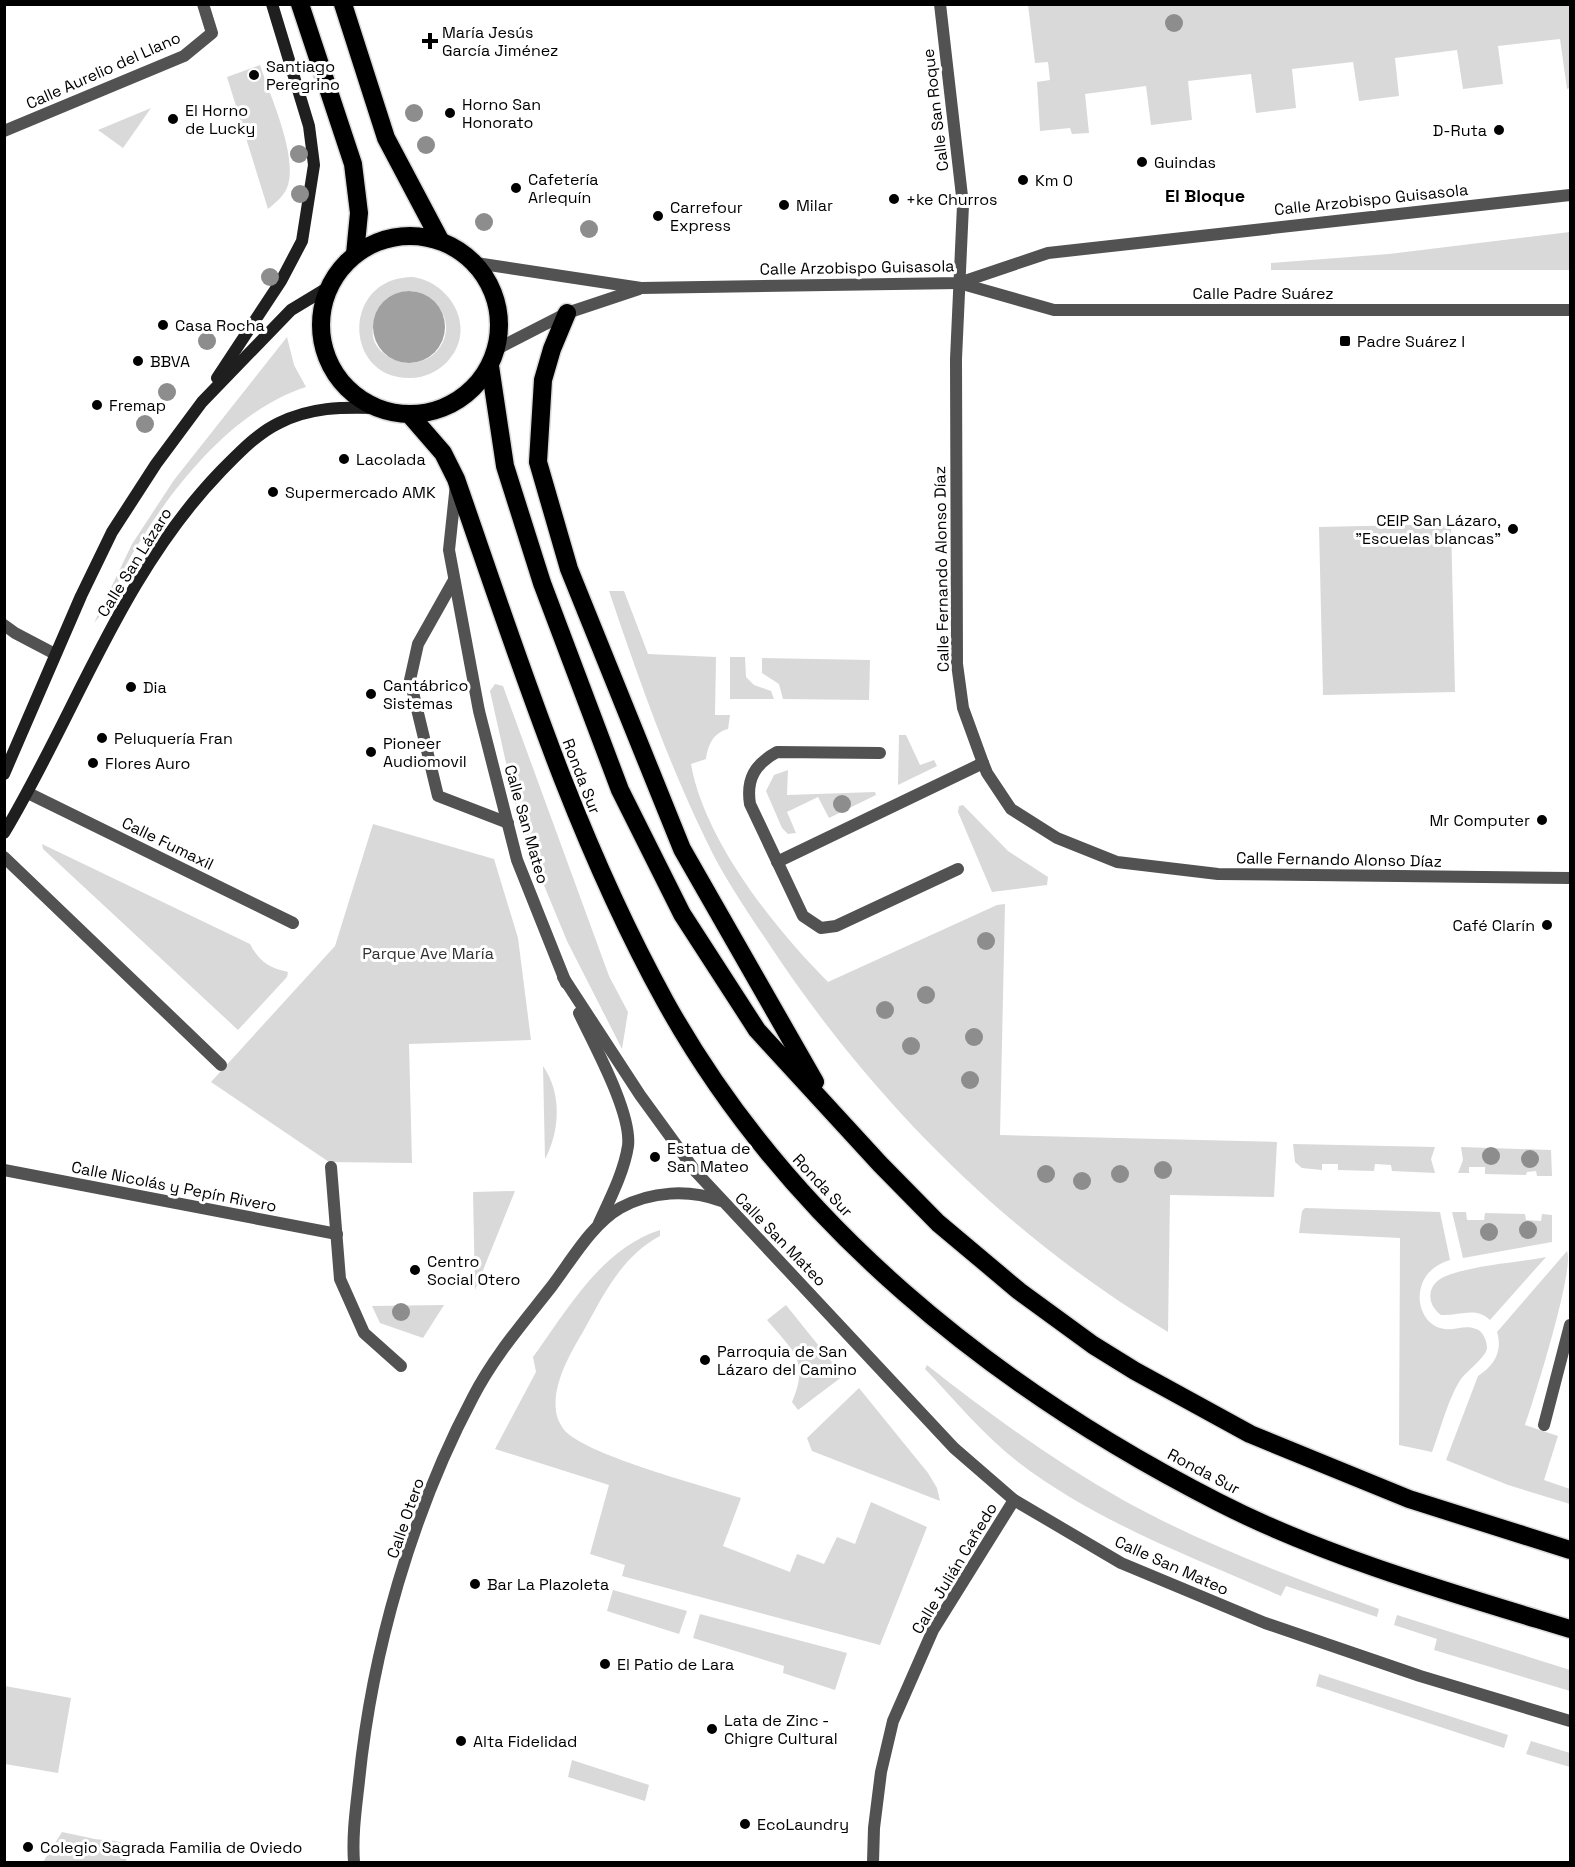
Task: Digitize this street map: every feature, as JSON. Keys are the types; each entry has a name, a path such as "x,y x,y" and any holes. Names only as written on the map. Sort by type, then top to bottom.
{"highway":[{"path":"300,4 353,164 359,213 355,254"},
{"path":"343,4 386,138 440,240"},
{"path":"411,234 440,240 459,249 476,263 493,289 500,318 494,357 476,386 457,402 435,412 410,415 376,408 351,393 333,370 323,344 321,315 329,287 340,269 355,254 381,240 411,234"},
{"path":"567,314 552,349 543,380 538,462 569,570 682,849 831,1109"},
{"name":"Ronda Sur","path":"494,357 505,466 542,583 620,790 682,914 757,1030 938,1223 1019,1291 1135,1371 1208,1412 1271,1443 1409,1499 1570,1550"},
{"name":"Ronda Sur","path":"410,415 443,453 456,479 542,728 579,823 665,1002 715,1084 795,1185 839,1231 924,1311 1035,1394 1134,1456 1211,1498 1394,1573 1570,1629"}],"street":[{"name":"Calle Aurelio del Llano","path":"4,131 184,56 212,33 203,4"},
{"path":"202,402 281,281 302,241 309,205 314,165 309,126 272,4"},
{"name":"Calle San Roque","path":"940,4 963,205 959,283"},
{"name":"Calle Arzobispo Guisasola","path":"476,263 641,288 959,283 1048,253 1570,195"},
{"name":"Calle Padre Suárez","path":"959,283 1054,310 1570,310"},
{"name":"Calle Fernando Alonso Díaz","path":"959,283 956,359 957,664 963,708 982,763 1011,809 1057,838 1117,862 1218,874 1570,878"},
{"name":"Calle San Lázaro","path":"4,774 55,654 112,532 156,464 202,402 291,310 329,287"},
{"name":"Calle Arzobispo Guisasola","path":"494,357 567,314 641,288"},
{"name":"Calle San Lázaro","path":"4,833 28,793 118,615 155,554 195,498 242,449 278,423 325,407 376,408"},
{"name":"Calle San Mateo","path":"456,479 449,550 479,711 517,860 563,977 625,1115 628,1144 618,1179 598,1227"},
{"path":"454,580 418,644 410,680 438,796 508,824"},
{"path":"4,625 55,654"},
{"path":"880,753 777,752 763,760 752,773 747,789 750,804 803,916 821,928 836,926 958,869"},
{"path":"777,862 982,763"},
{"name":"Calle Fumaxil","path":"28,793 293,923"},
{"path":"4,857 206,1048 221,1065"},
{"path":"563,977 640,1095 696,1172 725,1202"},
{"path":"331,1167 340,1279 364,1333 400,1366"},
{"name":"Calle Nicolás y Pepín Rivero","path":"4,1170 337,1234"},
{"name":"Calle San Mateo","path":"598,1227 620,1208 672,1192 704,1194 725,1202 954,1448 1014,1500 1121,1563 1265,1623 1420,1676 1570,1721"},
{"name":"Calle Otero","path":"354,1863 353,1842 364,1729 388,1625 426,1498 473,1397 493,1362 598,1227"},
{"path":"1544,1425 1570,1325"},
{"name":"Calle Julián Cañedo","path":"873,1863 874,1828 881,1772 893,1721 933,1630 1014,1500"}],"green space":[{"path":"1028,5 1570,5 1570,88 1567,89 1560,39 1498,46 1503,84 1463,89 1457,50 1395,58 1399,96 1359,101 1353,62 1292,69 1296,108 1256,113 1251,74 1188,81 1192,120 1151,125 1146,86 1085,94 1089,133 1072,134 1070,128 1040,131 1037,82 1050,80 1048,62 1035,63"},
{"path":"260,65 282,127 290,175 287,188 268,209 227,77"},
{"path":"151,108 123,148 98,130"},
{"path":"1570,232 1570,270 1271,270 1271,263 1389,254"},
{"path":"413,277 427,281 449,298 456,310 460,323 460,336 456,349 447,362 430,374 410,378 388,374 372,363 363,346 359,328 363,309 373,293 389,281","holes":["413,291 423,294 438,306 443,314 446,323 443,342 428,358 417,362 395,360 385,355 373,338 374,324 384,306 390,298 402,292"]},
{"path":"287,337 294,365 306,387 279,398 252,414 205,456 164,505 131,556 110,600 94,623 132,544 174,480"},
{"path":"1451,524 1455,692 1323,695 1319,527"},
{"path":"609,591 624,591 648,654 716,657 715,715 730,715 728,729 719,733 712,740 706,759 691,764 698,793 710,823 744,882 807,961 828,982 997,905 1005,904 1000,1135 1277,1142 1274,1197 1170,1195 1168,1332 1108,1294 1051,1252 944,1158 848,1053 805,996 741,902 706,840 666,748"},
{"path":"730,657 745,657 746,677 754,685 771,691 774,699 730,699"},
{"path":"762,658 870,660 869,700 783,699 779,684 762,673"},
{"path":"495,684 503,686 609,976 628,1012 622,1049 567,941 517,812 490,691"},
{"path":"899,735 906,735 920,765 934,760 937,766 898,785"},
{"path":"788,770 787,795 875,792 876,795 829,818 818,797 787,812 796,833 788,834 782,828 766,791 774,775"},
{"path":"963,805 1008,851 1048,877 1047,885 992,892 958,812 959,806"},
{"name":"Parque Ave María","path":"373,824 494,859 518,938 531,1040 409,1044 412,1163 329,1162 211,1082 335,946"},
{"path":"42,844 250,944 265,963 288,972 287,977 238,1030 43,849"},
{"path":"543,1066 553,1088 557,1112 554,1136 545,1159"},
{"path":"1293,1144 1435,1147 1431,1159 1435,1173 1392,1171 1391,1165 1375,1164 1374,1171 1338,1170 1338,1164 1322,1164 1322,1170 1302,1168 1295,1162"},
{"path":"1461,1147 1551,1150 1552,1176 1537,1176 1536,1171 1527,1172 1526,1175 1485,1174 1485,1167 1469,1167 1469,1173 1458,1173 1463,1160"},
{"path":"515,1191 475,1290 473,1192"},
{"path":"1305,1208 1440,1212 1450,1260 1436,1266 1425,1277 1420,1294 1421,1308 1427,1320 1438,1327 1449,1329 1468,1327 1478,1330 1484,1337 1487,1348 1484,1355 1457,1386 1432,1452 1399,1445 1400,1238 1299,1233 1302,1211"},
{"path":"1452,1212 1466,1212 1467,1220 1484,1220 1485,1213 1525,1214 1526,1220 1541,1221 1542,1214 1552,1215 1552,1242 1463,1258"},
{"path":"660,1230 660,1236 635,1254 615,1277 573,1349 556,1394 557,1416 560,1424 566,1432 599,1451 649,1470 741,1498 723,1546 790,1572 797,1554 824,1564 837,1537 855,1544 871,1502 927,1527 880,1645 622,1576 625,1565 590,1554 609,1485 495,1449 536,1372 533,1357 573,1301 603,1266 620,1251"},
{"path":"1567,1251 1568,1262 1560,1307 1525,1425 1558,1436 1544,1480 1570,1489 1570,1504 1508,1485 1446,1460 1478,1376 1489,1368 1498,1352 1497,1332"},
{"path":"1546,1257 1490,1320 1479,1313 1441,1315 1431,1300 1430,1294 1435,1284 1446,1276 1482,1267"},
{"path":"444,1305 423,1338 380,1323 372,1306"},
{"path":"786,1305 843,1376 798,1410 792,1402 799,1376 796,1357 767,1320"},
{"path":"927,1365 1022,1436 1123,1500 1217,1546 1379,1609 1377,1617 1286,1586 1281,1596 1145,1537 1079,1503 1018,1462 993,1441 925,1369"},
{"path":"859,1388 928,1473 937,1488 940,1501 812,1451 807,1438"},
{"path":"613,1590 687,1611 679,1634 607,1611"},
{"path":"700,1614 847,1653 835,1690 783,1673 784,1666 693,1638"},
{"path":"1397,1615 1570,1670 1570,1691 1434,1650 1437,1639 1394,1625"},
{"path":"1319,1674 1508,1735 1504,1748 1316,1686"},
{"path":"5,1686 71,1698 58,1773 5,1764"},
{"path":"1531,1741 1570,1753 1570,1767 1526,1754"},
{"path":"572,1760 649,1785 645,1801 568,1777"},
{"path":"62,1832 119,1842 125,1848 126,1862 43,1862"}],"shaded area":[{"path":"416,291 435,301 443,313 445,327 443,341 435,353 423,361 402,363 383,353 375,341 373,320 383,301 395,293"}],"place":[{"name":"María Jesús García Jiménez","path":"430,41"},
{"name":"Santiago Peregrino","path":"254,75"},
{"name":"Horno San Honorato","path":"450,113"},
{"name":"El Horno de Lucky","path":"173,119"},
{"name":"D-Ruta","path":"1499,130"},
{"name":"Guindas","path":"1142,162"},
{"name":"Km 0","path":"1023,180"},
{"name":"Cafetería Arlequín","path":"516,188"},
{"name":"+ke Churros","path":"894,199"},
{"name":"Milar","path":"784,205"},
{"name":"Carrefour Express","path":"658,216"},
{"name":"Casa Rocha","path":"163,325"},
{"name":"Padre Suárez I","path":"1345,341"},
{"name":"BBVA","path":"138,361"},
{"name":"Fremap","path":"97,405"},
{"name":"Lacolada","path":"344,459"},
{"name":"Supermercado AMK","path":"273,492"},
{"name":"CEIP San Lázaro, \"Escuelas blancas\"","path":"1513,529"},
{"name":"Dia","path":"131,687"},
{"name":"Cantábrico Sistemas","path":"371,694"},
{"name":"Peluquería Fran","path":"102,738"},
{"name":"Pioneer Audiomovil","path":"371,752"},
{"name":"Flores Auro","path":"93,763"},
{"name":"Mr Computer","path":"1542,820"},
{"name":"Café Clarín","path":"1547,925"},
{"name":"Estatua de San Mateo","path":"655,1157"},
{"name":"Centro Social Otero","path":"415,1270"},
{"name":"Parroquia de San Lázaro del Camino","path":"705,1360"},
{"name":"Bar La Plazoleta","path":"475,1584"},
{"name":"El Patio de Lara","path":"605,1664"},
{"name":"Lata de Zinc - Chigre Cultural","path":"712,1729"},
{"name":"Alta Fidelidad","path":"461,1741"},
{"name":"EcoLaundry","path":"745,1824"},
{"name":"Colegio Sagrada Familia de Oviedo","path":"28,1847"}],"district":[{"name":"El Bloque","path":"1205,196"}]}
